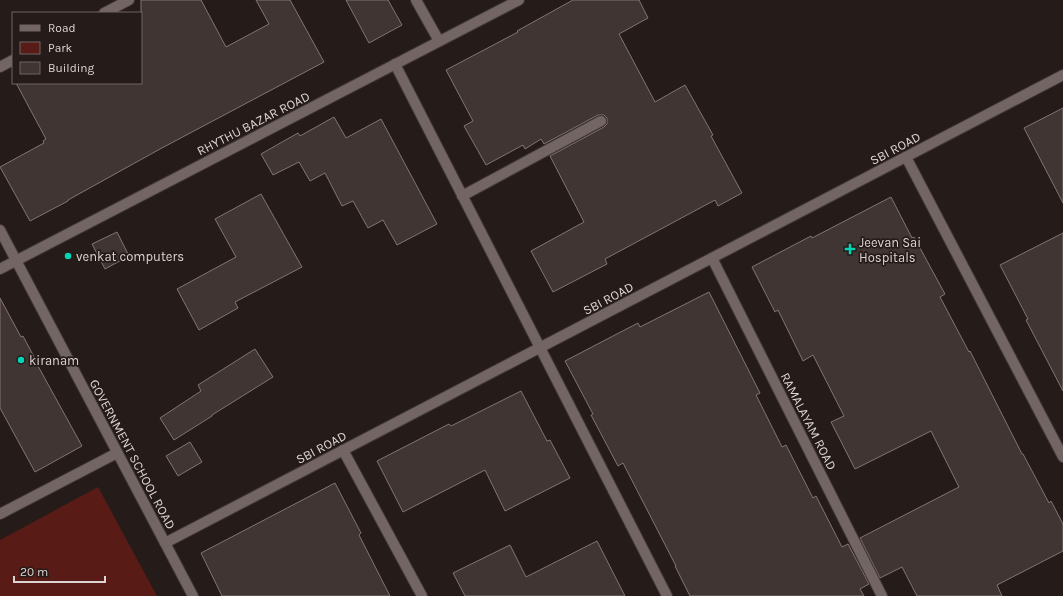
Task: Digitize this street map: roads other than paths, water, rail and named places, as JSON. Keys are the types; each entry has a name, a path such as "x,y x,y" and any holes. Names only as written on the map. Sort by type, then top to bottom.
{"street":[{"path":"106,12 129,0"},
{"path":"416,0 439,41"},
{"name":"RHYTHU BAZAR ROAD","path":"0,268 519,0"},
{"path":"0,67 12,61"},
{"path":"395,64 667,596"},
{"name":"SBI ROAD","path":"165,543 1063,75"},
{"path":"462,196 601,121"},
{"path":"906,157 1063,457"},
{"name":"GOVERNMENT SCHOOL ROAD","path":"0,230 193,596"},
{"name":"RAMALAYAM ROAD","path":"712,258 882,596"},
{"path":"343,450 422,596"},
{"path":"0,514 117,453"}],"place":[{"name":"Jeevan Sai Hospitals","path":"850,249"},
{"name":"venkat computers","path":"68,256"},
{"name":"kiranam","path":"21,360"}]}
